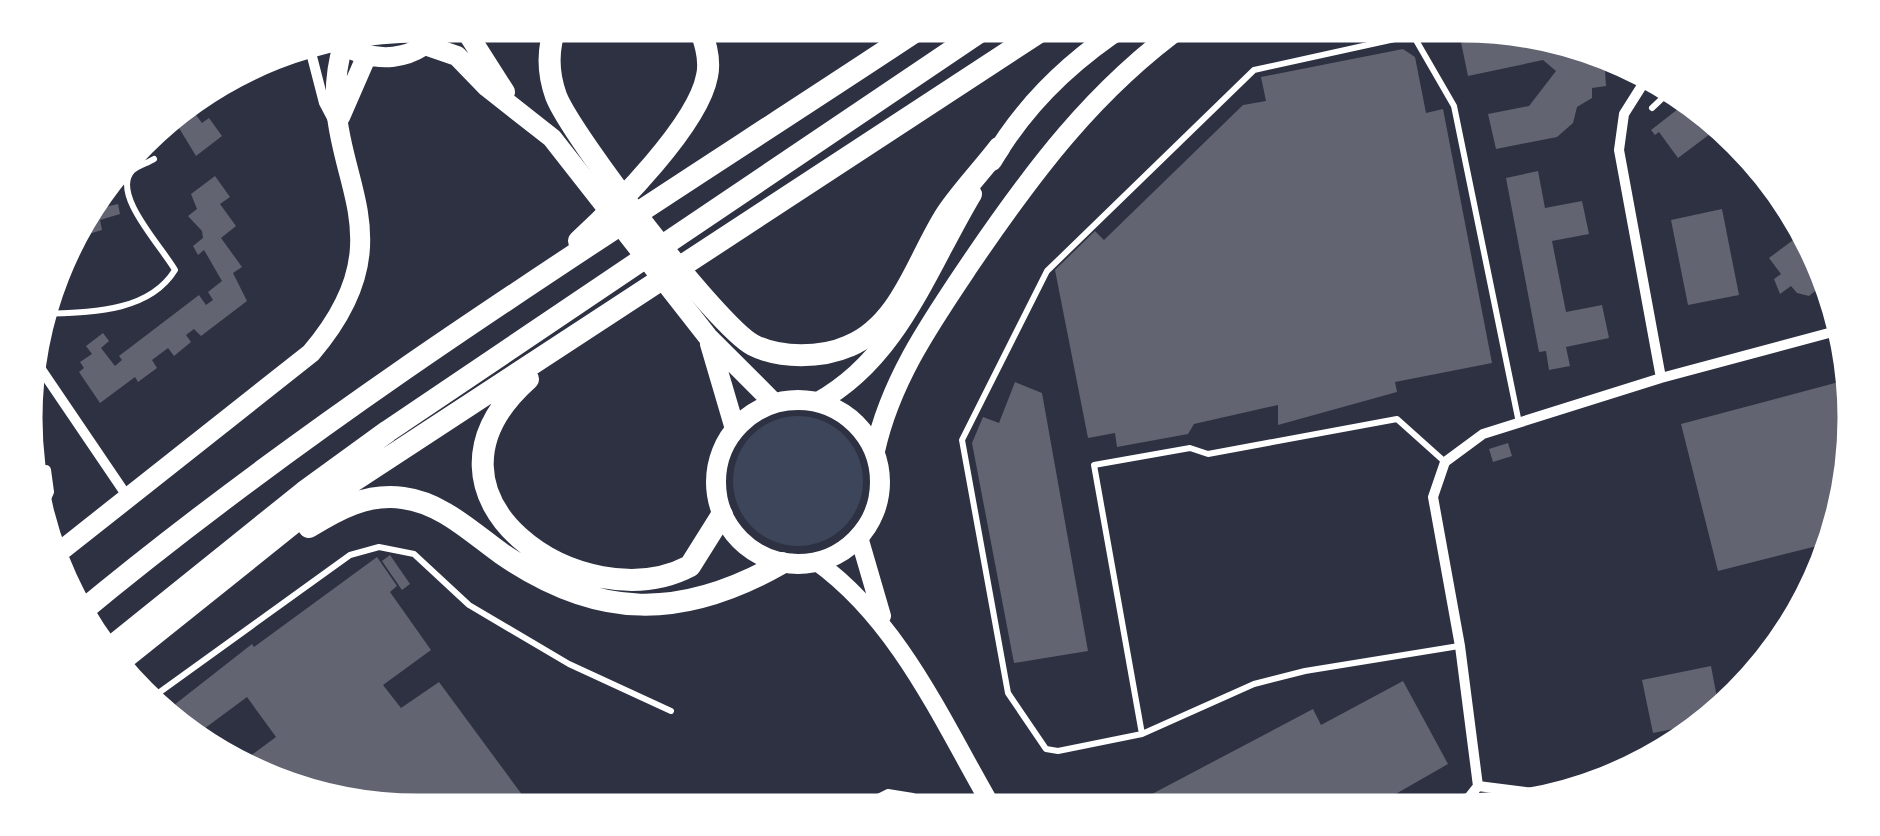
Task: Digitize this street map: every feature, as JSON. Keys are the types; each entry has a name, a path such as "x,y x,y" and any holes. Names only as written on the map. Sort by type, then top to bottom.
{"highway":[{"path":"552,40 548,55 552,83 584,161 702,313 769,351 800,355 849,346 875,329 896,304 947,213 999,148"},
{"path":"533,285 621,204 692,108 706,84 709,64 703,40"},
{"path":"90,605 304,437 901,40"},
{"path":"115,644 304,492 388,431 966,40"},
{"path":"871,140 1015,40"},
{"path":"126,657 312,508 1024,40"},
{"path":"580,333 507,398 488,428 482,468 498,515 521,539 551,557 584,570 644,580 690,566 722,515"},
{"path":"196,598 324,518 364,499 384,497 406,498 449,515 547,581 631,606 685,604 710,597 782,563"}],"main road":[{"path":"348,46 366,56 403,56 428,40"},
{"path":"471,40 510,103"},
{"path":"818,402 861,372 891,338 999,148 1056,80 1107,40"},
{"path":"875,451 853,420 818,402 774,403 735,428 716,470 722,515 746,546 782,563 817,562 840,553 860,537 870,522 881,487 875,451 882,419 904,368 1023,184 1087,108 1165,40"},
{"path":"424,45 457,56 584,161"},
{"path":"64,549 303,360 334,322 354,281 361,227 352,172 338,126 334,76 337,49"},
{"path":"338,126 342,106 366,56"},
{"path":"702,313 735,428"},
{"path":"708,337 774,403"},
{"path":"860,537 885,626"},
{"path":"817,562 842,581 885,626 986,796"}],"street":[{"path":"312,55 324,102 338,126"},
{"path":"1640,85 1624,114 1619,150 1661,378"},
{"path":"1470,796 1478,786 1460,646 1433,497 1444,462 1483,434 1661,378 1830,333"},
{"path":"43,372 127,496"},
{"path":"46,470 48,495"},
{"path":"1478,786 1522,791"}],"lane":[{"path":"1394,40 1254,70 1046,271 962,440 1008,693 1046,748 1058,751 1142,734 1254,684 1305,671 1460,646"},
{"path":"1415,40 1431,74 1454,106 1518,423"},
{"path":"1652,108 1662,98"},
{"path":"55,313 95,312 145,298 166,284 175,270 127,200 126,185 133,171 154,159"},
{"path":"1142,734 1094,465 1190,448 1208,454 1397,419 1444,462"},
{"path":"159,693 350,556 379,547 414,554 469,605 569,664 670,711"},
{"path":"880,796 888,792 912,796"}],"shaded area":[{"path":"798,416 823,421 844,435 858,456 863,481 858,506 844,527 823,541 798,546 773,541 752,527 738,506 733,481 738,456 752,435 773,421"}],"building":[{"path":"1461,40 1536,47 1584,60 1605,68 1606,86 1592,88 1592,98 1577,107 1573,123 1557,137 1496,149 1488,114 1529,106 1556,71 1543,60 1468,76"},
{"path":"1403,49 1415,57 1426,113 1443,109 1492,363 1395,382 1397,392 1278,425 1278,405 1194,424 1188,434 1117,447 1115,433 1088,438 1055,270 1095,231 1104,240 1243,105 1266,101 1261,77"},
{"path":"1679,109 1711,134 1678,158 1659,132 1655,135 1651,130"},
{"path":"195,113 202,123 209,118 222,136 196,156 178,126"},
{"path":"1538,171 1545,208 1582,201 1589,234 1552,241 1566,312 1602,305 1609,338 1566,347 1570,366 1549,370 1546,351 1539,352 1506,178"},
{"path":"215,176 230,197 220,204 236,226 221,238 242,267 233,273 247,301 201,336 194,329 186,335 191,342 174,356 168,348 152,360 157,368 138,382 135,377 100,403 79,372 84,368 80,362 92,354 86,346 103,333 109,341 101,348 115,366 122,360 119,356 199,295 206,305 213,300 208,292 222,281 204,250 198,255 193,246 203,238 202,231 188,216 197,209 191,194"},
{"path":"118,204 120,214 100,220 102,230 88,234 105,207"},
{"path":"1722,209 1739,295 1688,305 1671,220"},
{"path":"1794,239 1817,289 1809,296 1797,293 1791,286 1780,294 1774,279 1781,274 1769,258"},
{"path":"1015,382 1042,393 1088,651 1014,663 972,443 983,417 999,423"},
{"path":"1838,382 1837,467 1818,546 1718,571 1681,424"},
{"path":"1508,443 1512,456 1493,462 1489,449"},
{"path":"390,555 410,584 402,590 382,561"},
{"path":"377,557 397,586 390,592 431,650 383,685 401,708 439,682 523,796 393,795 320,783 250,756 276,737 247,697 204,729 173,706 252,644 254,647"},
{"path":"1711,666 1717,697 1678,728 1653,733 1642,680"},
{"path":"1403,681 1448,764 1392,796 1152,794 1313,709 1321,725"}]}
